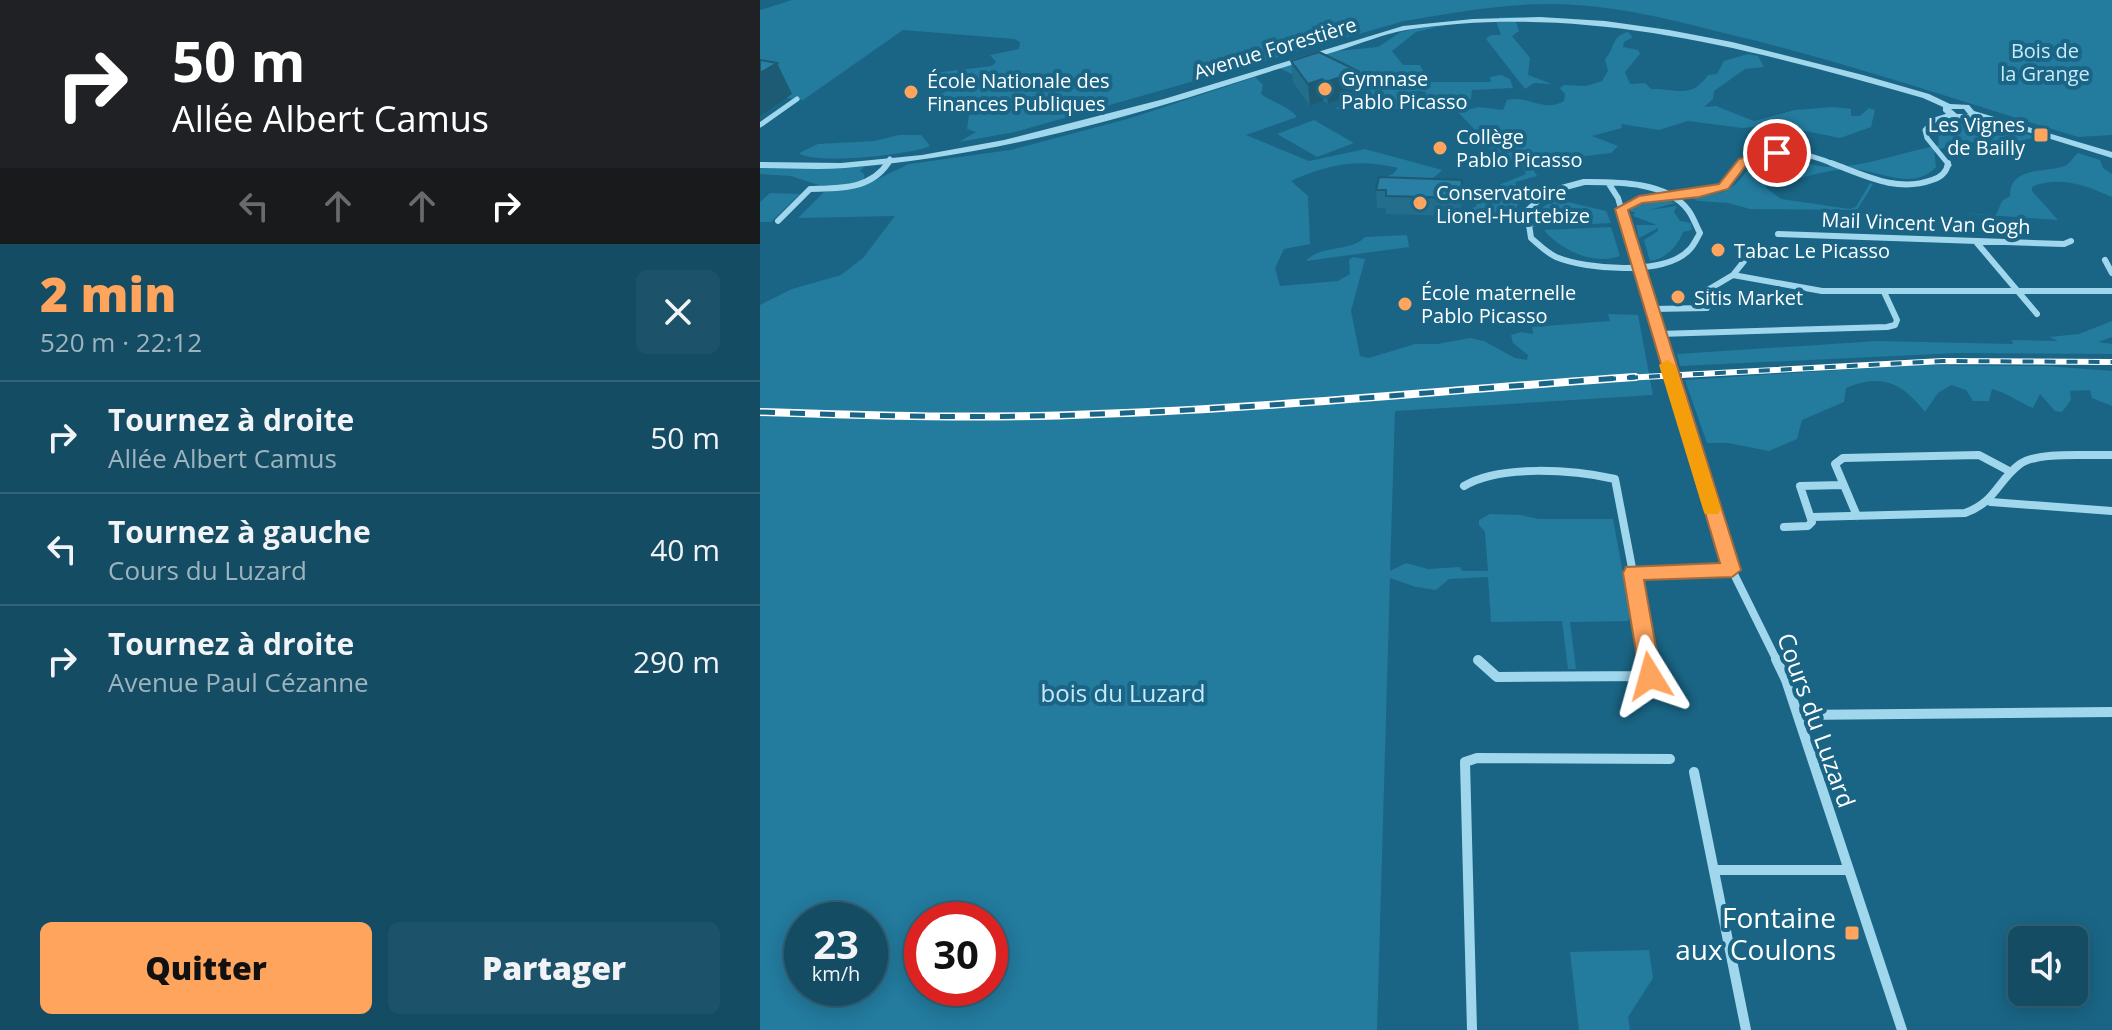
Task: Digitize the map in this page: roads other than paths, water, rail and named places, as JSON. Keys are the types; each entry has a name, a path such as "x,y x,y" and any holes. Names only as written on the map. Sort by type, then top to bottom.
{"street":[{"name":"Avenue Forestière","path":"760,163 823,166 987,147 1054,132 1403,28 1510,12 1594,13 1678,25 1926,96 1950,110"},
{"path":"760,125 797,99"},
{"path":"1621,209 1639,200 1724,187 1743,161 1777,153 1814,157 1883,182 1909,184 1932,181 1942,176 1949,164 1927,138 1925,130 1950,110 1964,117 1974,113 2112,155"},
{"path":"778,221 810,189 862,184 880,176 889,160"},
{"path":"1604,182 1641,187 1668,195 1696,219 1698,235 1682,256 1658,266 1597,268 1569,261 1546,250 1527,229 1527,211 1547,192 1573,184 1604,182"},
{"name":"Cours du Luzard","path":"1604,182 1611,185 1618,198 1732,570 1779,662 1902,1030"},
{"path":"1618,198 1624,189 1641,187"},
{"name":"Mail Vincent Van Gogh","path":"1778,234 1977,243 2064,244 2071,241"},
{"path":"1977,243 2037,314"},
{"path":"1653,309 1707,308 1710,304 1706,291 1709,287 1733,275 1749,255"},
{"path":"2105,260 2112,273"},
{"path":"1733,275 1811,290 2112,291"},
{"path":"1659,334 1887,327 1895,325 1897,320 1884,292"},
{"path":"1857,516 1835,464 1843,458 1979,455 2011,472"},
{"path":"1812,517 1965,513 1981,509 1991,502 2019,463 2045,455 2112,455"},
{"path":"1464,486 1479,478 1497,475 1599,474 1615,479 1650,676 1497,677 1478,660"},
{"path":"1784,527 1808,526 1812,522 1800,486 1843,485"},
{"path":"1991,502 2112,511"},
{"path":"1633,573 1732,570"},
{"path":"1798,715 2112,712"},
{"path":"1472,1030 1465,762 1477,758 1670,759"},
{"path":"1694,772 1746,1030"},
{"path":"1716,870 1849,870"}],"railway":[{"path":"1618,378 1943,361 2112,362"},
{"path":"1618,378 1635,377"},
{"path":"760,412 929,416 1098,414 1300,403 1618,378"},
{"path":"1605,379 1618,378"}],"place":[{"name":"Gymnase Pablo Picasso","path":"1325,89"},
{"name":"École Nationale des Finances Publiques","path":"911,92"},
{"name":"Les Vignes de Bailly","path":"2041,135"},
{"name":"Collège Pablo Picasso","path":"1440,148"},
{"name":"Conservatoire Lionel-Hurtebize","path":"1420,203"},
{"name":"Tabac Le Picasso","path":"1718,250"},
{"name":"Sitis Market","path":"1678,297"},
{"name":"École maternelle Pablo Picasso","path":"1405,304"},
{"name":"Fontaine aux Coulons","path":"1852,933"}],"park label":[{"name":"Bois de la Grange","path":"2045,62"},
{"name":"bois du Luzard","path":"1123,692"}]}
